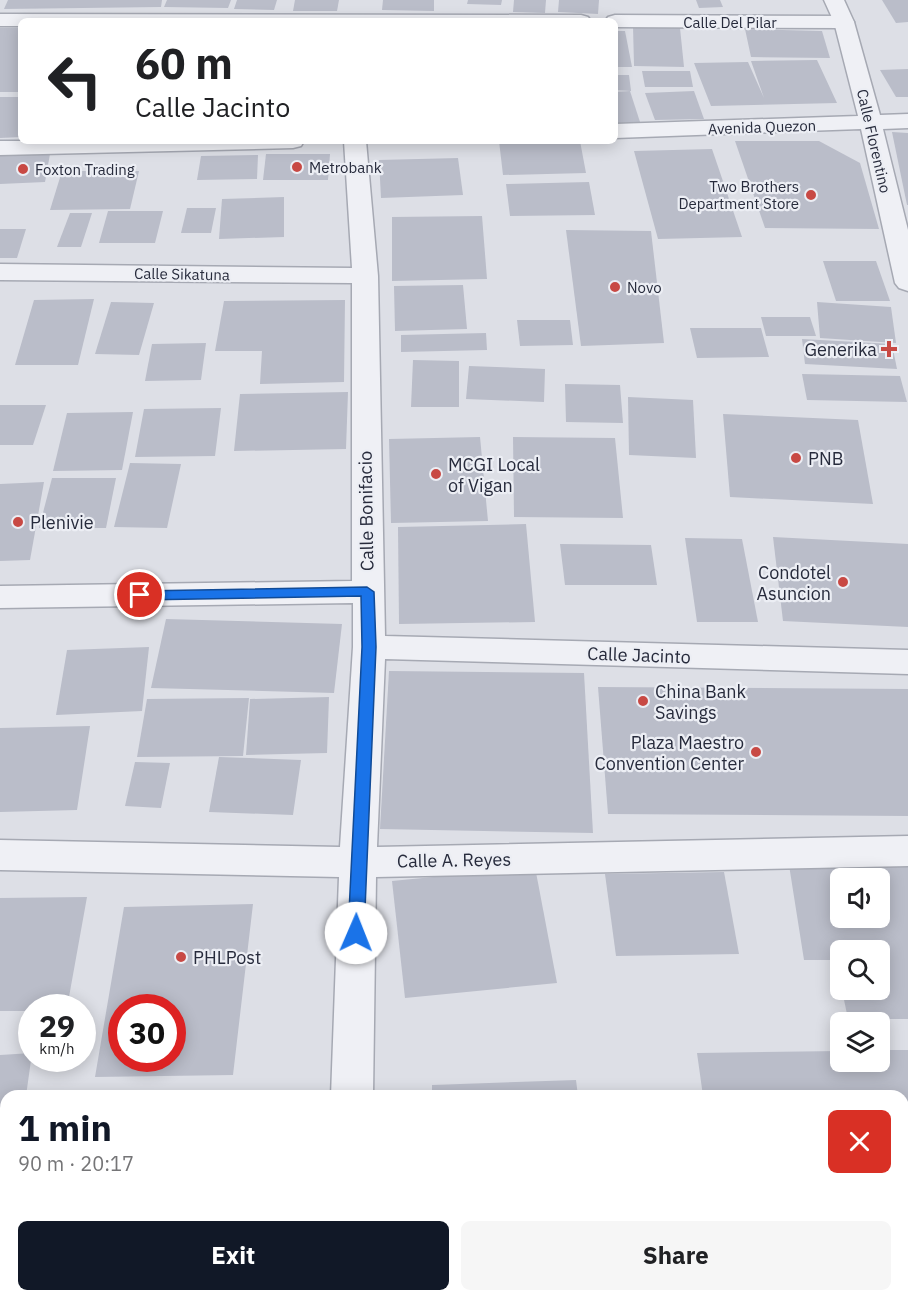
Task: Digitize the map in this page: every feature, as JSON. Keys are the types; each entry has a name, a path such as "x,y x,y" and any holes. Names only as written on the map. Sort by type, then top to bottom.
{"street":[{"path":"351,18 357,0"},
{"name":"Calle Florentino","path":"834,0 844,22 871,123 908,283"},
{"path":"0,20 18,20"},
{"name":"Calle Del Pilar","path":"618,21 844,22"},
{"name":"Avenida Quezon","path":"618,131 908,121"},
{"path":"0,148 167,144"},
{"name":"Calle Bonifacio","path":"352,1090 358,862 369,647 365,276 355,144"},
{"name":"Calle Sikatuna","path":"0,272 365,276"},
{"path":"0,597 367,592"},
{"name":"Calle Jacinto","path":"369,647 908,662"},
{"name":"Calle A. Reyes","path":"0,855 358,862 908,851"}],"building":[{"path":"8,0 162,0 161,7 4,9"},
{"path":"167,0 231,0 228,8 164,7"},
{"path":"237,0 277,0 274,10 234,9"},
{"path":"295,0 339,0 337,11 293,11"},
{"path":"383,0 434,0 434,11 382,10"},
{"path":"468,0 502,0 501,5 467,4"},
{"path":"514,0 546,0 545,13 513,12"},
{"path":"559,0 599,0 598,14 558,12"},
{"path":"696,0 720,0 723,7 699,8"},
{"path":"882,0 908,0 908,22 896,23"},
{"path":"633,26 680,28 684,67 634,66"},
{"path":"0,28 18,28 18,92 0,92"},
{"path":"745,29 822,31 830,58 751,57"},
{"path":"618,31 625,31 632,67 618,67"},
{"path":"817,60 837,103 711,106 694,63 748,62 764,98 751,61"},
{"path":"908,69 908,97 896,97 880,70"},
{"path":"642,71 690,71 693,87 645,87"},
{"path":"618,75 629,75 631,91 618,90"},
{"path":"630,91 640,122 618,123 618,92"},
{"path":"694,91 704,119 655,120 645,93"},
{"path":"0,97 18,97 18,137 0,138"},
{"path":"892,132 908,133 908,205 907,205"},
{"name":"Two Brothers Department Store","path":"735,141 819,141 860,163 879,229 765,228"},
{"path":"499,144 581,144 586,173 503,175"},
{"path":"712,149 742,237 658,239 634,151"},
{"name":"Foxton Trading","path":"50,154 45,182 0,184 0,156"},
{"name":"Metrobank","path":"266,154 330,154 328,180 263,180"},
{"path":"258,155 257,179 197,180 201,156"},
{"path":"458,158 463,195 381,198 379,160"},
{"path":"62,171 139,171 130,209 50,210"},
{"path":"589,182 595,215 510,216 506,184"},
{"path":"284,197 284,237 219,239 222,199"},
{"path":"187,208 216,208 211,233 181,233"},
{"path":"108,211 163,211 155,243 99,243"},
{"path":"70,213 92,213 81,247 57,247"},
{"path":"482,216 487,279 392,281 392,217"},
{"path":"0,229 26,229 17,258 0,258"},
{"name":"Novo","path":"566,230 651,231 664,343 581,346"},
{"path":"823,261 876,261 890,301 836,301"},
{"path":"463,285 467,329 395,331 394,286"},
{"path":"94,299 78,365 15,365 34,300"},
{"path":"345,300 344,382 260,384 262,351 215,351 224,301"},
{"path":"111,302 154,303 139,355 95,354"},
{"path":"817,302 891,307 896,343 820,338"},
{"path":"761,317 810,317 816,336 766,336"},
{"path":"517,320 570,320 573,345 520,346"},
{"path":"690,328 761,328 769,357 697,358"},
{"path":"486,333 487,350 401,352 401,335"},
{"path":"802,339 892,344 897,369 805,364"},
{"path":"206,343 201,380 145,381 152,344"},
{"path":"413,360 459,361 459,407 411,407"},
{"path":"469,366 545,369 544,402 466,399"},
{"path":"802,374 900,376 907,402 807,400"},
{"path":"565,384 620,385 623,423 566,422"},
{"path":"348,392 346,449 234,451 240,394"},
{"path":"628,397 693,400 696,458 629,455"},
{"path":"0,405 46,405 33,445 0,445"},
{"path":"221,408 215,456 135,457 144,409"},
{"path":"133,412 122,470 53,471 67,413"},
{"name":"PNB","path":"723,414 858,420 873,504 730,497"},
{"path":"480,437 488,521 391,523 389,439"},
{"path":"513,437 615,438 623,518 514,517"},
{"path":"130,463 181,464 167,528 114,527"},
{"path":"52,478 116,478 106,528 39,528"},
{"name":"Plenivie","path":"44,482 30,560 0,561 0,484"},
{"path":"526,524 535,622 399,624 398,527"},
{"name":"Condotel Asuncion","path":"773,537 908,544 908,627 783,621"},
{"path":"685,538 742,539 758,622 697,622"},
{"path":"560,544 651,545 657,585 565,585"},
{"path":"166,619 342,624 334,693 151,688"},
{"path":"149,647 142,711 56,715 67,650"},
{"path":"389,671 584,673 593,833 380,829"},
{"name":"Plaza Maestro Convention Center","path":"598,687 908,689 908,816 608,814"},
{"path":"329,697 327,753 246,755 250,699"},
{"path":"249,698 243,756 137,757 147,699"},
{"path":"90,726 77,810 0,812 0,728"},
{"path":"219,757 301,760 293,815 209,812"},
{"path":"135,762 170,763 161,808 125,806"},
{"path":"789,865 908,867 908,1019 890,1019 890,1012 847,1012 844,1000 890,1000 890,940 830,940 830,960 804,960"},
{"path":"535,867 557,983 405,998 392,881"},
{"path":"724,872 739,954 616,956 605,874"},
{"path":"87,897 70,994 18,994 18,1011 0,1011 0,898"},
{"name":"PHLPost","path":"253,904 233,1075 95,1077 108,1001 108,1072 186,1072 186,994 109,994 124,907"},
{"path":"890,1050 908,1050 908,1090 702,1090 697,1053 830,1051 830,1072 890,1072"},
{"path":"18,1054 18,1072 29,1072 27,1090 0,1090 0,1055"},
{"path":"576,1080 577,1090 432,1090 432,1085"}],"place":[{"name":"Metrobank","path":"297,167"},
{"name":"Foxton Trading","path":"23,169"},
{"name":"Two Brothers Department Store","path":"811,195"},
{"name":"Novo","path":"615,287"},
{"name":"Generika","path":"889,349"},
{"name":"PNB","path":"796,458"},
{"name":"MCGI Local of Vigan","path":"436,474"},
{"name":"Plenivie","path":"18,522"},
{"name":"Condotel Asuncion","path":"843,582"},
{"name":"China Bank Savings","path":"643,701"},
{"name":"Plaza Maestro Convention Center","path":"756,752"},
{"name":"PHLPost","path":"181,957"}],"route":[{"path":"140,595 367,592 369,647 356,933"}]}
